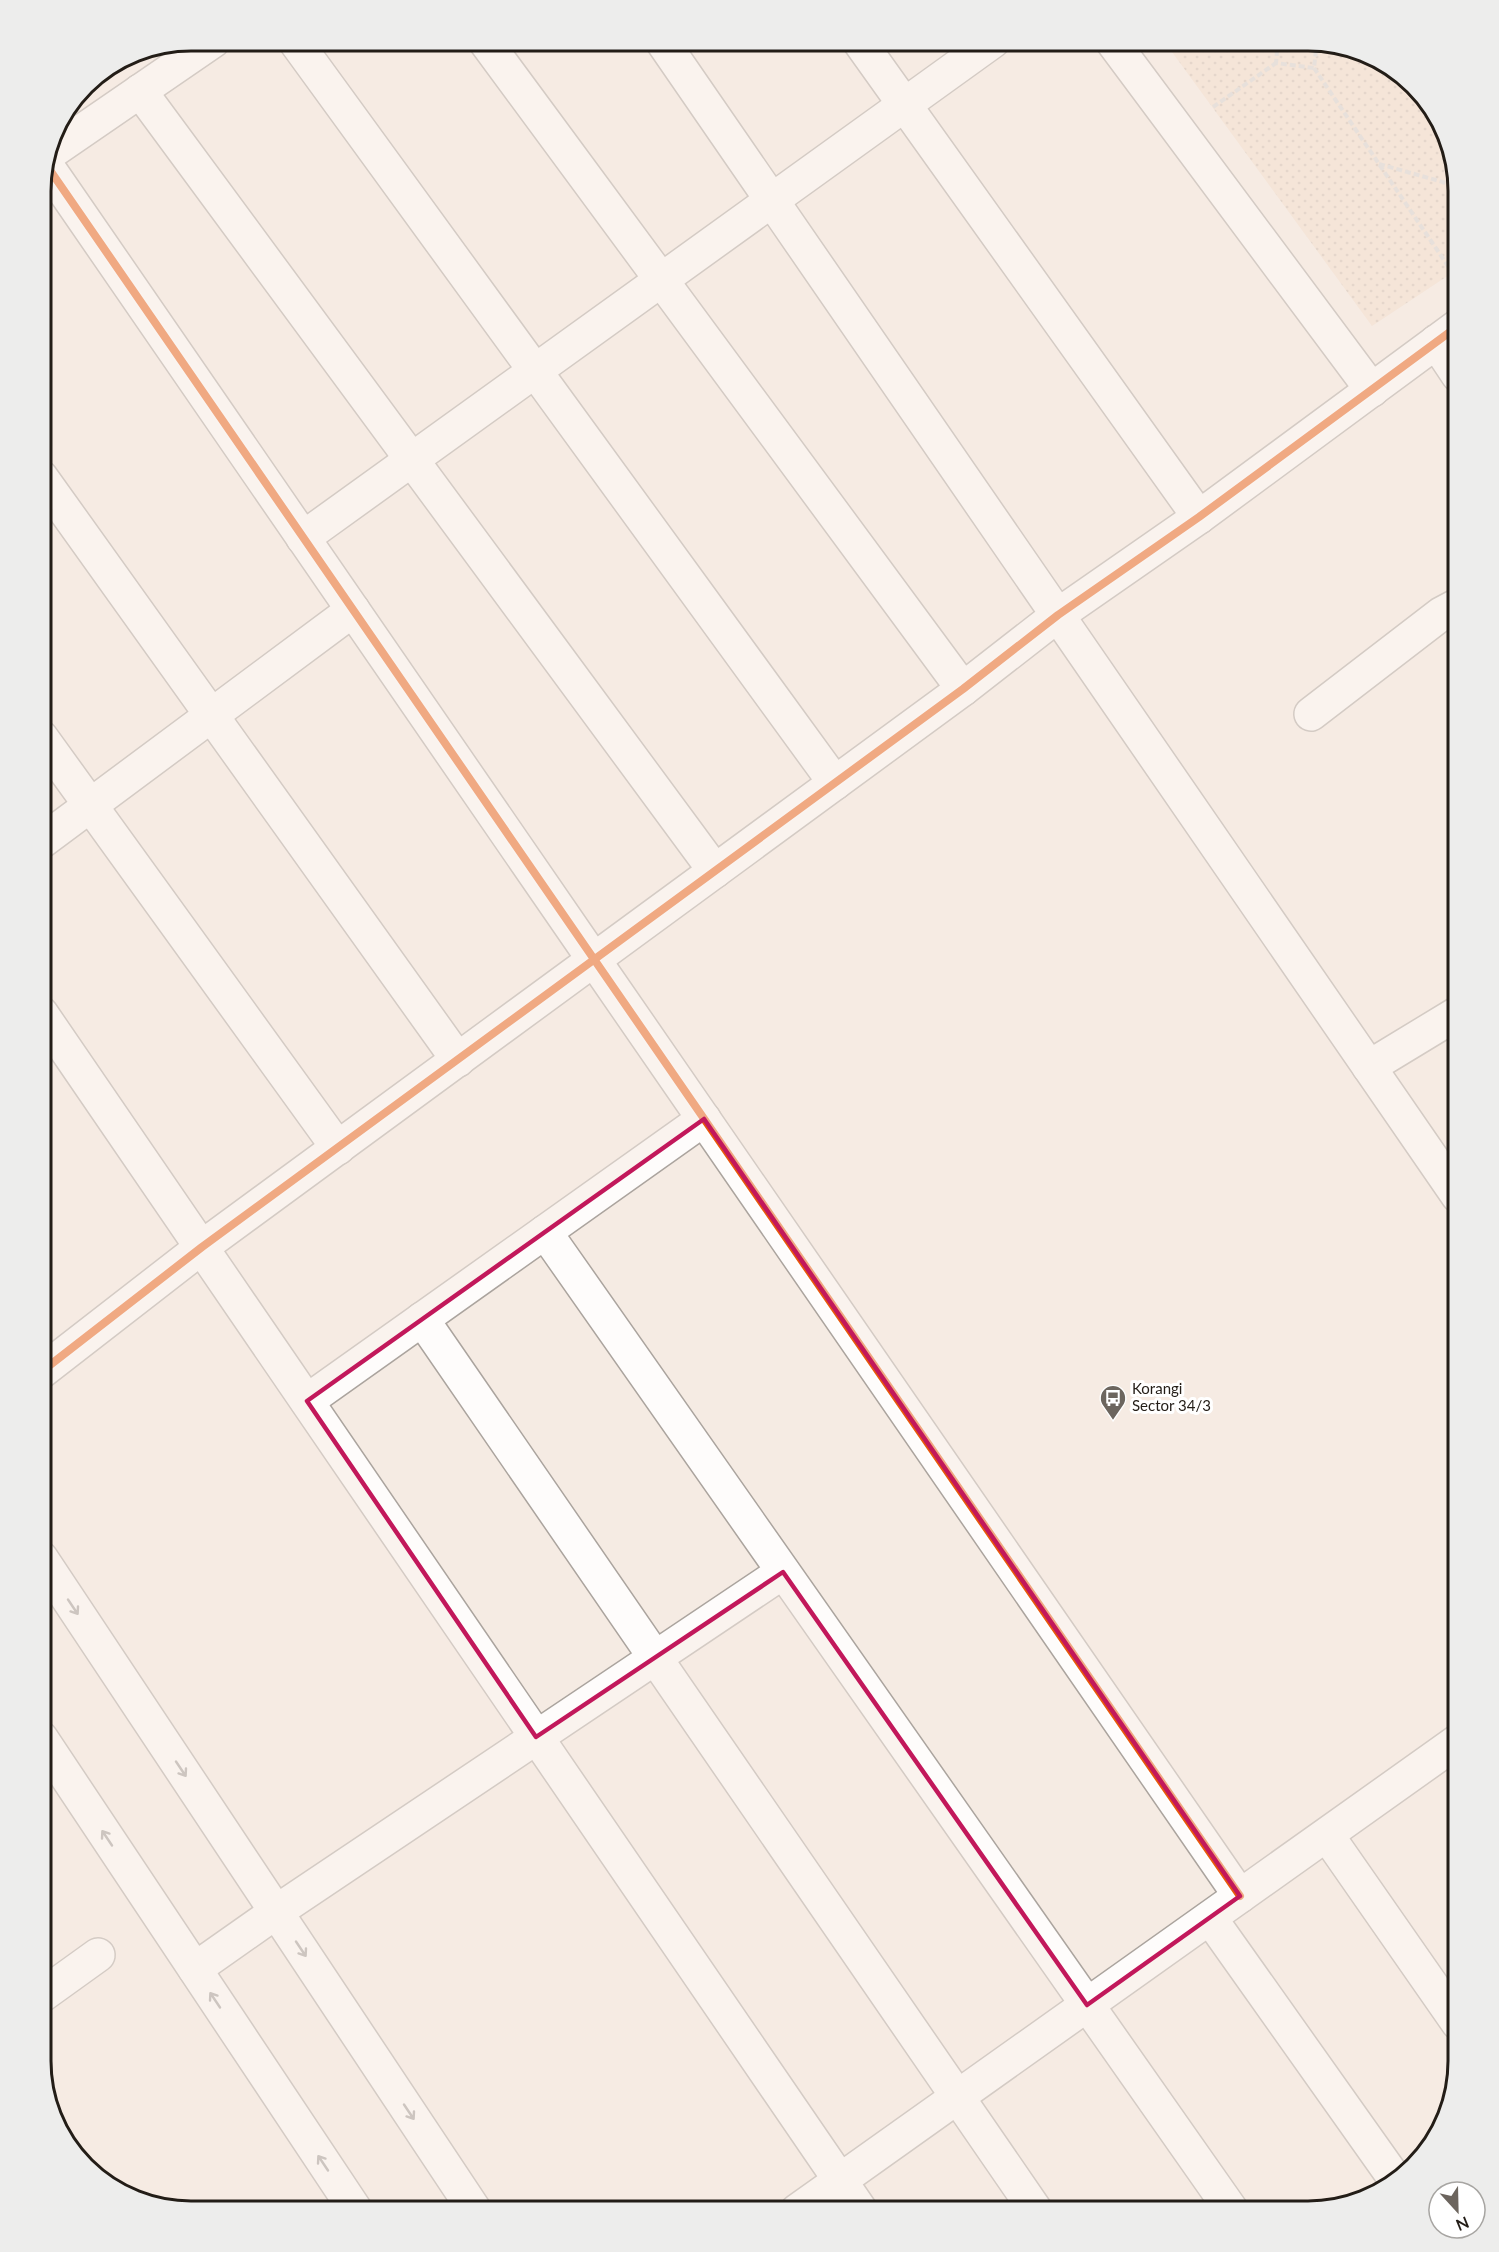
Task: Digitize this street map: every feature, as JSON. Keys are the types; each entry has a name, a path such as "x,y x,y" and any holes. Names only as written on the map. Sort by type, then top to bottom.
{"street":[{"path":"59,147 198,51"},
{"path":"303,51 835,783"},
{"path":"492,51 963,689"},
{"path":"669,51 1448,1182"},
{"path":"866,51 1199,517"},
{"path":"303,538 979,51"},
{"path":"1119,51 1372,390"},
{"path":"140,92 715,871"},
{"path":"52,173 1240,1896"},
{"path":"51,1364 202,1247 963,689 1058,615 1199,517 1447,334"},
{"path":"51,491 458,1060"},
{"path":"51,834 353,610"},
{"path":"1311,714 1448,620"},
{"path":"51,751 338,1148"},
{"path":"1369,1067 1448,1019"},
{"path":"51,1028 854,2201"},
{"path":"307,1401 704,1119"},
{"path":"545,1232 1225,2201"},
{"path":"422,1319 1029,2201"},
{"path":"195,1969 276,1912 783,1572"},
{"path":"51,1573 468,2201"},
{"path":"811,2201 1448,1750"},
{"path":"51,1754 349,2201"},
{"path":"1327,1835 1448,2008"},
{"path":"1210,1918 1391,2173"},
{"path":"51,1988 98,1955"}],"path":[{"path":"1275,63 1277,51"},
{"path":"1316,51 1314,68 1448,266"},
{"path":"1213,107 1275,63 1314,68"},
{"path":"1379,164 1448,183"}],"highlighted area":[{"path":"704,1119 1240,1896 1087,2005 783,1572 536,1737 307,1401"}],"shaded area":[{"path":"1171,51 1317,51 1336,54 1353,58 1378,70 1407,92 1419,106 1437,137 1447,172 1448,276 1372,326"}],"cycle path":[{"path":"52,173 1240,1896"},
{"path":"51,1364 202,1247 963,689 1058,615 1199,517 1448,333"}],"place":[{"name":"Korangi Sector 34/3","path":"1113,1421"}]}
